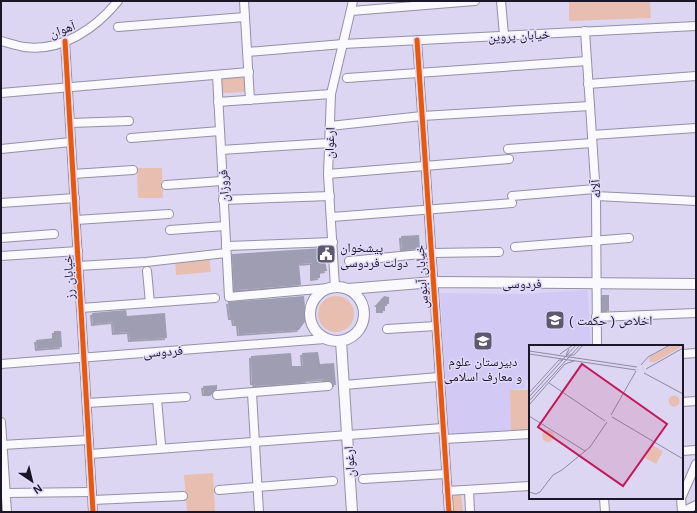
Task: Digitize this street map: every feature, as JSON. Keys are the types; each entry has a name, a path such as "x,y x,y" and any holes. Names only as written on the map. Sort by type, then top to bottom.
{"main road":[{"name":"فردوسی","path":"348,289 432,282 696,284"},
{"path":"332,287 348,289 360,299 364,314 360,329 348,339 341,341 325,339 313,328 309,312 315,297 332,287"},
{"name":"ارغوان","path":"341,341 352,512"}],"street":[{"name":"آهوان","path":"1,41 25,47 51,46 81,35 107,15 118,1"},
{"path":"244,1 250,100"},
{"name":"ارغوان","path":"332,287 333,242 328,174 331,94 353,1"},
{"path":"351,11 475,1"},
{"path":"501,1 504,36"},
{"path":"118,27 245,17"},
{"name":"خیابان پروین","path":"247,52 343,44 696,26"},
{"name":"آلاله","path":"585,31 595,192 597,345"},
{"name":"خیابان رز","path":"65,40 93,512"},
{"name":"خیابان آبنوس","path":"417,40 432,282 449,512"},
{"path":"347,78 587,61"},
{"path":"1,93 249,72"},
{"name":"فروزان","path":"217,75 229,297 332,287"},
{"path":"588,84 696,76"},
{"path":"218,102 331,94"},
{"path":"330,126 422,116 590,106"},
{"path":"70,123 129,121"},
{"path":"508,149 696,128"},
{"path":"131,138 220,131"},
{"path":"1,149 71,142"},
{"path":"221,150 329,143"},
{"path":"328,174 509,159"},
{"path":"73,174 133,170"},
{"path":"166,185 222,181"},
{"path":"332,217 428,210 595,192 696,201"},
{"path":"223,200 330,196"},
{"path":"1,203 74,198"},
{"path":"76,220 169,214"},
{"path":"170,230 225,226"},
{"path":"1,238 54,234"},
{"path":"515,247 629,238"},
{"path":"78,266 146,262 226,249 333,242"},
{"path":"1,256 78,251"},
{"path":"349,261 431,253 499,252"},
{"path":"147,271 150,303"},
{"path":"81,308 215,298"},
{"path":"596,318 696,314"},
{"path":"387,329 436,326"},
{"name":"فردوسی","path":"1,364 325,339"},
{"path":"683,354 696,353"},
{"path":"344,385 439,377"},
{"path":"217,395 328,386"},
{"path":"252,393 259,512"},
{"path":"87,403 186,397"},
{"path":"158,398 161,445"},
{"path":"683,402 696,401"},
{"path":"1,422 3,475 7,512"},
{"path":"90,454 443,428"},
{"path":"444,439 529,434"},
{"path":"2,445 89,440"},
{"path":"683,451 696,450"},
{"path":"683,495 696,464"},
{"path":"363,479 446,474"},
{"path":"219,490 333,481"},
{"path":"447,491 529,486"},
{"path":"469,490 470,512"},
{"path":"6,493 92,496 183,496"},
{"path":"604,499 605,512"},
{"path":"682,499 682,512 696,505"}],"shaded area":[{"path":"569,1 650,1 651,18 569,21"},
{"path":"246,77 246,92 222,93 221,78"},
{"path":"137,168 162,168 163,198 138,198"},
{"path":"209,256 211,272 176,275 175,259"},
{"name":"دبیرستان علوم و معارف اسلامی","path":"588,290 591,345 529,345 529,380 524,380 525,388 510,390 511,433 449,434 440,293 520,294"},
{"path":"340,296 349,301 353,307 353,321 349,327 340,332 332,332 323,327 319,321 318,310 323,301 329,297"},
{"path":"510,390 529,390 529,433 511,433"},
{"path":"213,473 215,512 187,512 184,475"},
{"path":"457,494 461,495 463,512 453,512 452,498"}],"building":[{"path":"419,235 420,249 402,250 401,236"},
{"path":"323,248 327,271 320,272 320,278 312,279 312,263 299,264 301,285 234,290 232,254"},
{"path":"602,295 609,295 609,311 602,311"},
{"path":"304,296 306,320 299,330 239,334 238,324 234,324 233,318 230,318 228,302"},
{"path":"384,296 389,297 389,304 385,304 385,311 378,311 378,305 376,305"},
{"path":"126,310 127,316 165,313 167,338 130,340 129,332 114,333 113,322 93,324 92,313"},
{"path":"54,331 61,331 62,347 37,349 36,340 54,338"},
{"path":"318,352 320,364 334,363 336,385 333,385 330,381 324,381 324,379 308,380 301,383 255,386 254,383 252,383 251,356 291,353 292,366 303,366 302,353"},
{"path":"217,385 217,389 212,394 204,394 203,386"}],"cycle path":[{"path":"417,40 449,512"},
{"path":"65,41 93,512"}],"place":[{"name":"پیشخوان دولت فردوسی","path":"326,254"},
{"name":"اخلاص ( حکمت )","path":"555,320"},
{"name":"دبیرستان علوم و معارف اسلامی","path":"483,341"}]}
